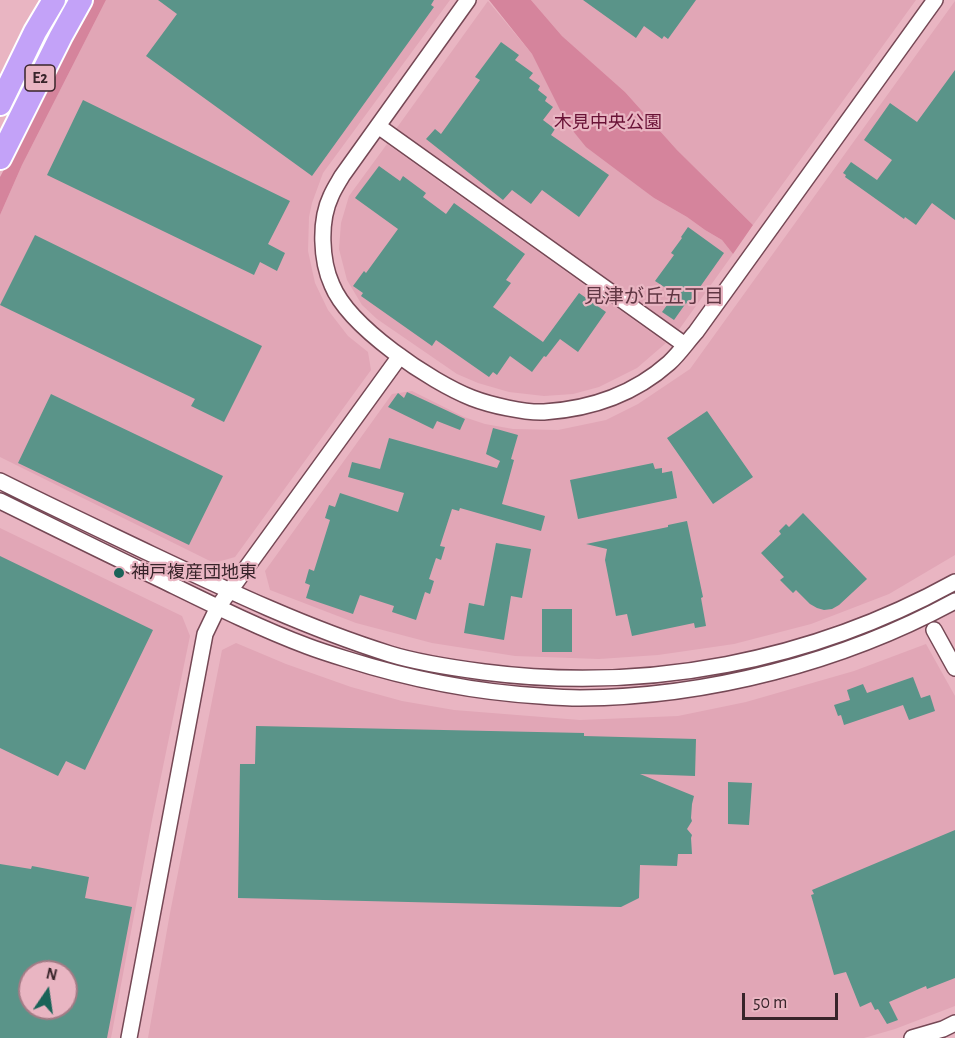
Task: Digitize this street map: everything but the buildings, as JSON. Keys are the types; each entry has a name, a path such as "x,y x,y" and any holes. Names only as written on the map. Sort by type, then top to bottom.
{"highway":[{"name":"E2","path":"0,104 54,0"},
{"name":"E2","path":"0,158 81,0"}],"street":[{"path":"468,0 342,176 330,198 323,228 324,258 332,285 347,310 368,331 400,356 434,379 471,398 502,407 541,412 572,409 607,400 642,384 671,362 696,332 935,0"},
{"path":"378,126 685,345"},
{"path":"129,1038 205,634 218,607 400,356"},
{"path":"0,481 230,592 320,629 392,654 456,668 508,675 582,679 659,676 716,667 789,651 868,623 922,600 955,582"},
{"path":"0,501 218,607 308,646 386,671 453,686 514,694 580,698 660,693 720,684 792,668 861,644 930,615 955,601"},
{"path":"934,630 955,668"},
{"path":"912,1038 955,1023"}],"shaded area":[{"path":"106,0 450,0 323,173 309,217 308,251 315,283 328,310 348,336 368,352 371,370 235,557 214,563 0,457 0,215 22,165"},
{"path":"531,0 916,0 753,225 677,150 625,92 562,36"},
{"path":"488,1 532,54 573,131 654,198 722,240 733,254 678,331 396,129"},
{"path":"955,1 955,555 889,594 811,624 734,644 658,655 599,659 515,656 432,643 356,623 270,590 265,571 392,394 412,391 464,417 485,424 513,429 558,430 606,420 638,404 690,369"},
{"path":"387,144 666,343 637,368 599,387 573,394 544,396 509,392 457,374 377,319 362,305 347,280 339,249 341,223 349,196"},
{"path":"0,528 182,616 190,636 152,820 111,1038 0,1038"},
{"path":"236,643 351,687 402,701 454,710 580,720 678,716 746,702 854,671 926,644 955,696 955,1006 864,1038 148,1038 170,913 222,650"}],"green space":[{"path":"94,0 106,0 22,165 0,215 0,177"},
{"name":"木見中央公園","path":"489,0 531,0 562,36 625,92 677,150 753,225 733,254 722,240 654,198 586,147 560,110 532,54"}],"place":[{"name":"神戸複産団地東","path":"119,573"}],"district":[{"name":"見津が丘五丁目","path":"654,297"}]}
